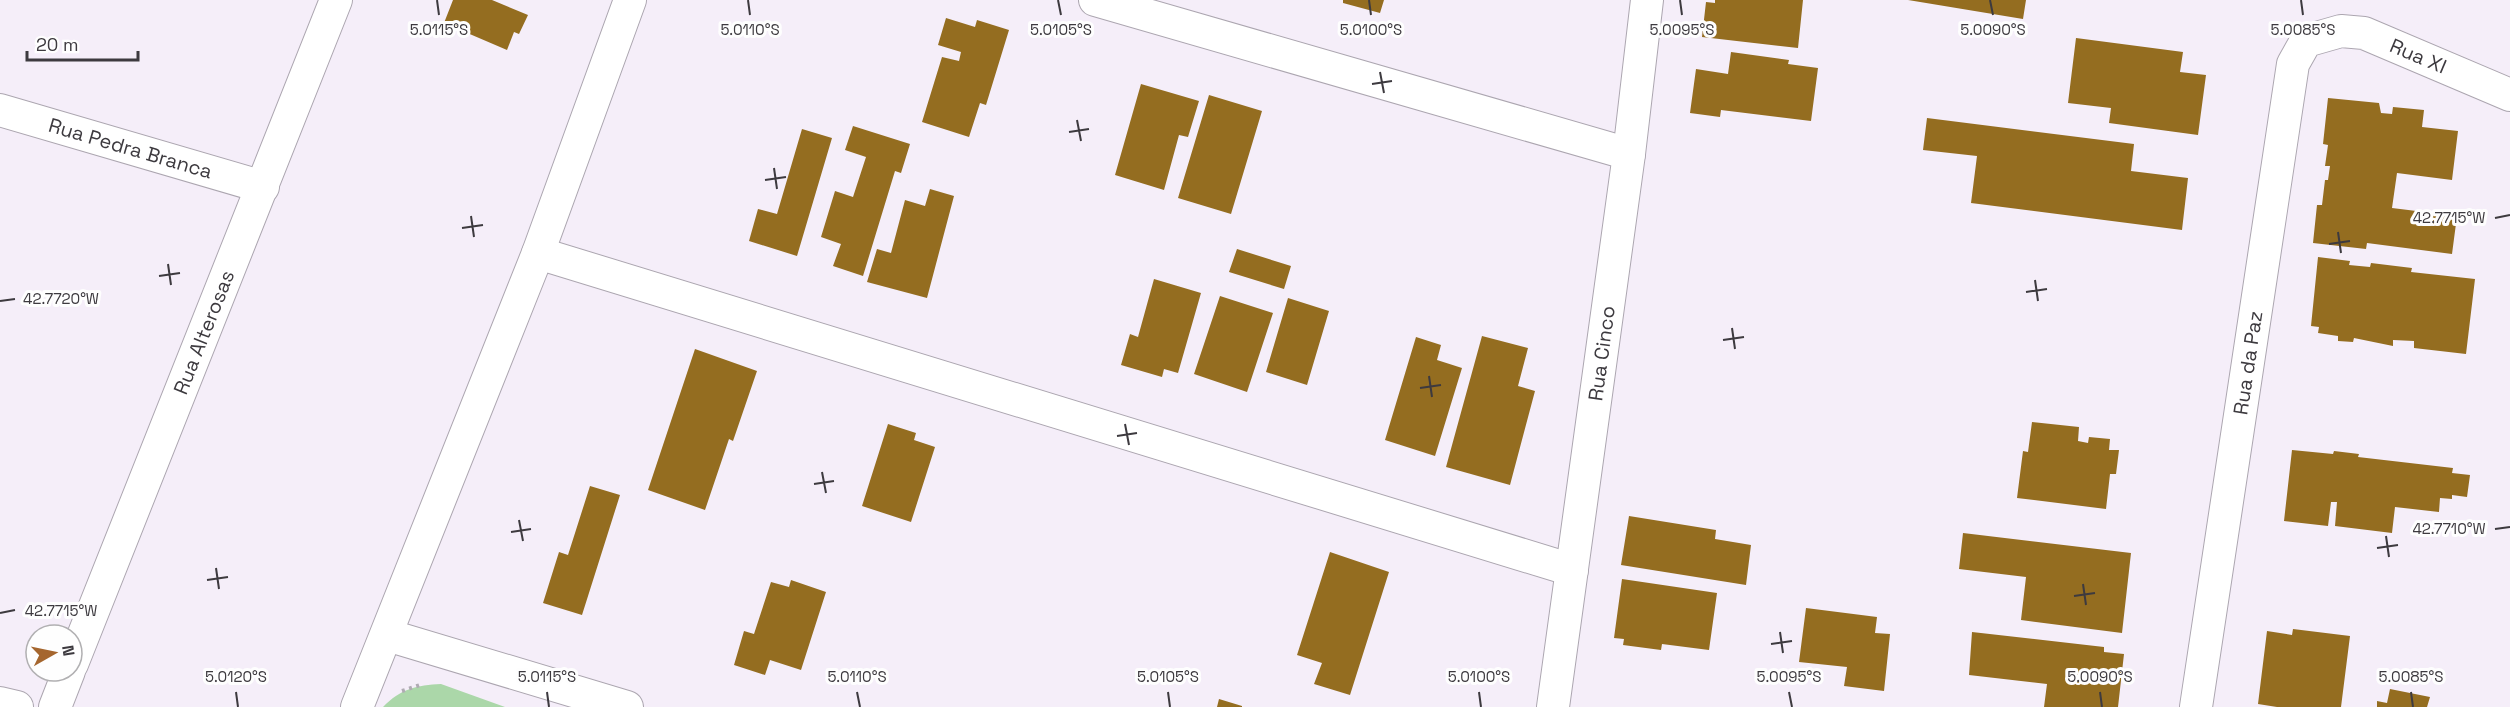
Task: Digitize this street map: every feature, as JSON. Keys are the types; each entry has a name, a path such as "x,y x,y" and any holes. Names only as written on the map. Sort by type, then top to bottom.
{"street":[{"name":"Rua Alterosas","path":"84,634 336,0"},
{"path":"357,707 538,253 630,0"},
{"path":"1095,0 1629,154"},
{"name":"Rua Cinco","path":"1553,707 1629,154 1647,0"},
{"name":"Rua XI","path":"2324,34 2341,31 2364,33 2510,95"},
{"name":"Rua da Paz","path":"2196,707 2293,64 2306,41 2324,34"},
{"name":"Rua Pedra Branca","path":"0,110 263,187"},
{"path":"538,253 1572,570"},
{"path":"387,635 624,706"},
{"path":"55,707 64,683"},
{"path":"0,703 17,707"}],"path":[{"path":"400,692 430,684"}],"green space":[{"path":"441,684 505,707 383,707 409,689"}],"building":[{"path":"453,0 492,0 528,15 519,34 514,32 507,50 444,23"},
{"path":"1343,0 1384,0 1380,13 1343,3"},
{"path":"1715,0 1803,0 1798,48 1702,37 1706,2 1715,3"},
{"path":"1908,0 2026,0 2023,19"},
{"path":"946,18 975,27 977,20 1009,30 986,105 980,103 969,137 922,122 942,57 959,61 961,52 938,45"},
{"path":"2076,38 2183,52 2180,72 2206,75 2198,135 2109,123 2111,108 2068,103"},
{"path":"1731,52 1789,60 1788,64 1818,68 1811,121 1721,110 1720,117 1690,113 1696,69 1728,74"},
{"path":"1141,84 1199,101 1188,137 1179,135 1164,190 1115,175"},
{"path":"1209,95 1262,111 1231,214 1178,198"},
{"path":"2328,98 2379,103 2381,113 2392,114 2393,107 2424,110 2422,127 2458,131 2452,180 2397,173 2392,208 2457,216 2452,254 2367,243 2366,249 2313,243 2317,205 2322,205 2325,180 2328,180 2330,166 2325,166 2328,145 2323,144"},
{"path":"1927,118 2134,144 2131,171 2188,178 2182,230 1971,203 1977,156 1923,150"},
{"path":"853,126 910,144 901,173 895,171 863,276 833,266 841,244 821,237 835,191 853,197 866,157 845,150"},
{"path":"802,129 832,138 797,256 749,241 758,209 777,214"},
{"path":"930,189 954,196 927,298 867,282 877,249 891,253 905,200 925,206"},
{"path":"1237,249 1291,266 1284,289 1229,272"},
{"path":"2318,257 2350,261 2349,265 2370,267 2371,263 2412,268 2411,272 2475,279 2466,354 2414,348 2414,341 2393,340 2393,346 2354,338 2353,342 2338,341 2338,336 2318,333 2319,327 2311,326"},
{"path":"1154,279 1201,293 1178,373 1164,369 1162,377 1121,365 1130,334 1138,337"},
{"path":"1220,296 1273,313 1247,392 1194,374"},
{"path":"1288,298 1329,311 1307,385 1266,372"},
{"path":"1482,336 1528,348 1518,386 1535,391 1510,485 1446,467"},
{"path":"1416,337 1441,345 1437,360 1462,368 1435,456 1385,440"},
{"path":"695,349 757,371 733,441 729,439 705,510 648,490"},
{"path":"2032,422 2079,427 2078,441 2088,443 2089,437 2110,439 2109,450 2119,450 2116,474 2110,474 2106,509 2017,498 2023,451 2028,452"},
{"path":"888,424 916,433 914,440 935,447 911,522 862,506"},
{"path":"2292,450 2333,454 2334,451 2359,454 2358,457 2453,468 2452,473 2470,475 2467,497 2452,495 2452,499 2440,498 2439,512 2395,507 2392,533 2335,526 2337,502 2331,502 2328,526 2284,521"},
{"path":"590,486 620,495 582,615 543,603 559,552 568,555"},
{"path":"1629,516 1716,530 1715,539 1751,545 1746,585 1621,565"},
{"path":"1963,533 2131,553 2122,633 2021,620 2026,577 1959,569"},
{"path":"1330,552 1389,572 1350,695 1314,684 1322,663 1297,655"},
{"path":"1622,579 1717,593 1709,650 1662,644 1661,650 1623,645 1624,639 1614,638"},
{"path":"791,580 826,592 801,670 770,660 765,675 734,665 744,631 754,634 771,582 789,587"},
{"path":"1806,608 1877,617 1875,633 1890,634 1884,691 1844,686 1847,667 1799,662"},
{"path":"2293,629 2350,636 2341,707 2277,707 2258,704 2267,631 2292,635"},
{"path":"1972,632 2104,647 2104,652 2124,654 2118,707 2044,707 2047,684 1969,675"},
{"path":"2390,689 2430,697 2427,707 2377,707 2377,701 2387,703"},
{"path":"1219,699 1242,706 1242,707 1217,707"}]}
